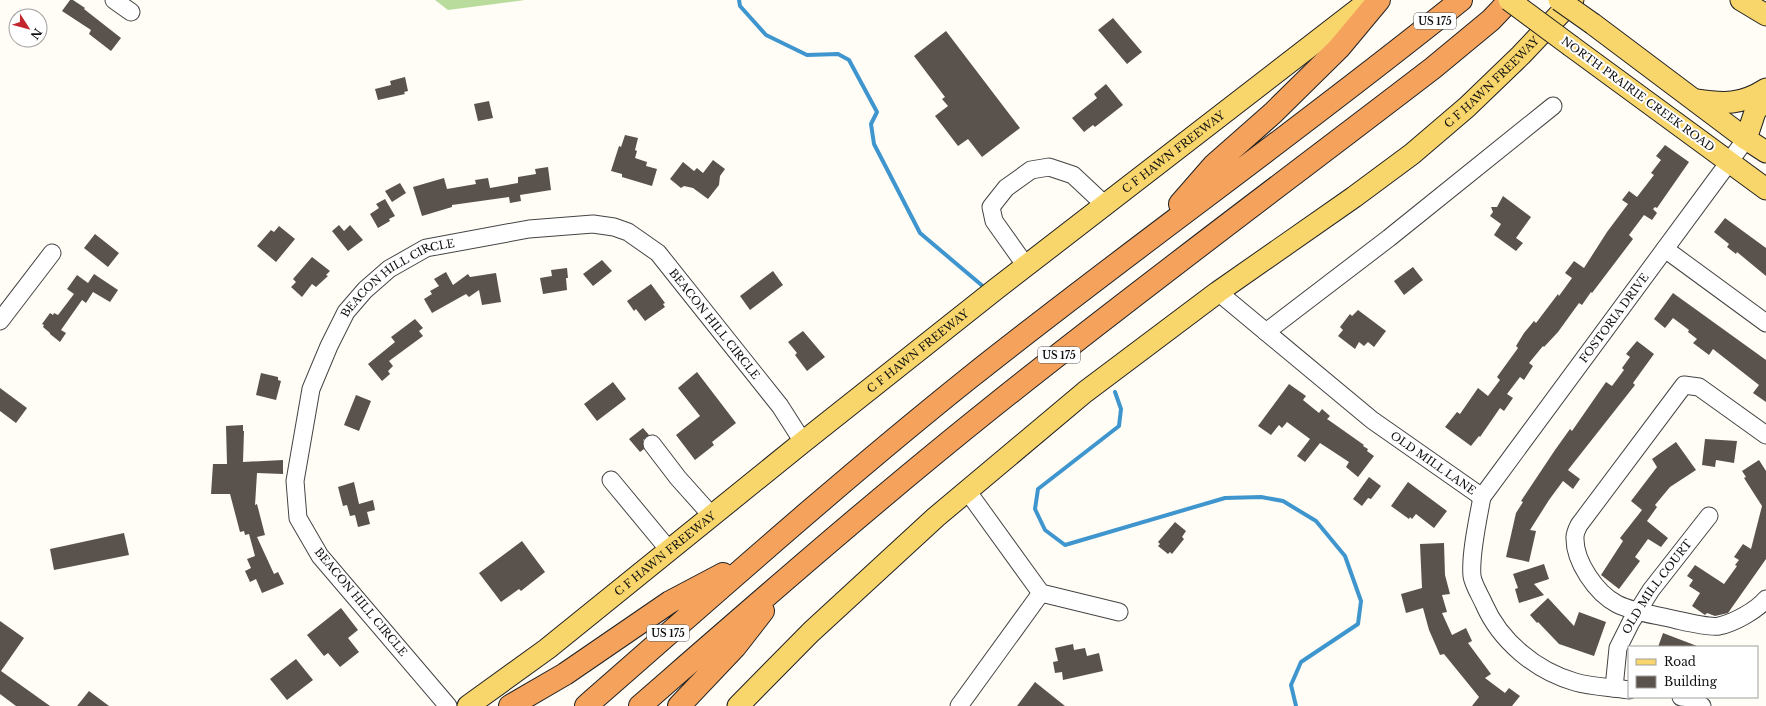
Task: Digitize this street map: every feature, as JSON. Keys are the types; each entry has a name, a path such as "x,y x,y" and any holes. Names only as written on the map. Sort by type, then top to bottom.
{"highway":[{"path":"1152,236 1214,166 1273,113 1339,48 1378,0"},
{"name":"US 175","path":"586,706 751,560 888,444 969,378 1152,236 1408,43 1461,0"},
{"name":"US 175","path":"640,706 791,574 992,406 1434,68 1490,20 1510,0"},
{"path":"510,706 570,671 670,602 751,560"},
{"path":"679,706 735,648 791,574"}],"main road":[{"name":"C F HAWN FREEWAY","path":"468,706 547,649 803,442 1026,266 1370,0"},
{"name":"NORTH PRAIRIE CREEK ROAD","path":"1510,0 1766,189"},
{"path":"1560,0 1696,100 1746,139 1766,152"},
{"name":"C F HAWN FREEWAY","path":"738,706 811,632 936,517 968,492 1085,392 1218,292 1354,197 1412,154 1467,107 1521,55 1573,0"},
{"path":"1741,0 1766,15"},
{"path":"1696,100 1722,104 1755,97 1766,89"},
{"path":"1746,139 1755,112 1766,97"},
{"path":"1746,139 1766,124"}],"street":[{"path":"114,0 131,12"},
{"path":"1266,332 1389,238 1553,106"},
{"name":"FOSTORIA DRIVE","path":"1482,498 1746,139"},
{"path":"1026,266 994,221 991,207 1006,188 1030,170 1050,167 1073,175 1105,205"},
{"name":"BEACON HILL CIRCLE","path":"448,706 320,556 298,518 295,481 311,389 329,346 346,312 365,290 389,269 426,248 529,229 593,224 614,227 628,232 658,253 780,406 803,442"},
{"path":"1665,249 1766,323"},
{"path":"0,321 52,253"},
{"name":"OLD MILL LANE","path":"1218,292 1372,420 1482,498 1474,548 1472,577 1488,613 1504,636 1529,660 1547,671 1575,682 1621,689"},
{"path":"1766,435 1699,387 1684,385 1578,526 1575,536 1578,557 1587,574 1601,592 1617,604 1638,611 1688,622 1718,626 1744,615 1760,606 1766,599"},
{"path":"652,444 678,478 712,516"},
{"path":"611,480 669,550"},
{"path":"968,492 1041,593 1119,612"},
{"name":"OLD MILL COURT","path":"1621,689 1618,648 1651,590 1709,516"},
{"path":"960,706 1041,593"},
{"path":"1690,698 1702,706"}],"green space":[{"path":"435,0 525,0 448,10"}],"building":[{"path":"70,0 73,0 85,8 84,9 121,38 111,51 89,34 91,30 62,11"},
{"path":"1113,18 1142,52 1127,64 1098,30"},
{"path":"946,31 1020,128 982,157 968,139 958,146 935,116 948,106 942,99 945,97 914,56"},
{"path":"405,77 408,91 404,92 405,94 378,100 375,89 391,85 390,81"},
{"path":"1106,84 1123,105 1095,127 1093,125 1084,132 1072,118 1097,98 1094,94"},
{"path":"489,101 493,118 478,121 474,104"},
{"path":"625,135 638,138 635,158 647,162 646,166 657,169 652,186 622,177 622,174 611,171 619,146 621,147"},
{"path":"1665,145 1689,162 1657,208 1655,207 1653,209 1657,213 1652,220 1644,215 1629,235 1633,239 1582,305 1579,303 1558,332 1544,347 1543,346 1529,363 1533,366 1524,380 1520,377 1507,394 1513,398 1504,411 1500,408 1480,437 1479,436 1471,446 1445,427 1457,412 1460,414 1478,388 1488,396 1500,380 1497,377 1518,348 1516,346 1524,333 1534,321 1536,323 1572,278 1565,273 1574,261 1584,268 1607,232 1628,204 1622,200 1629,191 1637,197 1654,175 1651,173 1661,160 1656,156"},
{"path":"713,160 725,169 720,176 719,185 708,199 693,188 684,186 681,188 670,179 683,162 694,171 697,168 703,173"},
{"path":"548,167 551,190 520,195 521,201 510,203 509,197 452,205 452,207 422,216 413,187 444,178 447,189 476,184 475,180 488,178 490,188 518,183 518,177 536,174 535,169"},
{"path":"400,183 406,193 392,202 385,191"},
{"path":"1503,196 1531,217 1516,238 1523,243 1516,251 1494,235 1501,224 1490,216 1493,212 1491,207 1497,207"},
{"path":"385,199 395,216 389,219 390,221 378,228 370,214 379,208 376,204"},
{"path":"1725,218 1766,248 1766,276 1737,252 1736,254 1727,247 1729,244 1714,232"},
{"path":"339,225 344,231 350,225 363,240 348,251 332,231"},
{"path":"279,226 295,239 276,262 257,246 271,230 274,232"},
{"path":"95,234 119,253 108,267 84,248"},
{"path":"312,257 330,271 326,275 328,276 316,287 312,284 302,297 291,287 296,282 293,279"},
{"path":"602,260 612,271 593,286 583,274"},
{"path":"1413,267 1423,280 1404,295 1394,281"},
{"path":"567,268 567,290 543,294 540,278 552,276 551,270"},
{"path":"773,271 783,285 750,310 740,296"},
{"path":"446,272 453,285 468,274 470,277 496,273 501,302 482,305 479,290 469,297 466,294 432,313 424,299 432,294 430,291 439,286 434,279"},
{"path":"94,274 118,290 110,302 93,292 86,303 82,300 61,330 66,333 60,342 43,327 44,325 42,324 50,313 53,315 54,313 58,315 74,294 67,289 77,275 88,283"},
{"path":"651,284 665,303 663,304 665,307 645,321 636,309 634,311 627,301"},
{"path":"1673,293 1766,360 1766,402 1753,393 1759,385 1713,349 1709,355 1693,343 1697,339 1688,332 1689,330 1673,318 1665,328 1654,319"},
{"path":"1358,310 1386,331 1374,347 1368,342 1364,346 1359,342 1355,349 1338,336 1343,330 1340,327 1350,314 1352,316"},
{"path":"415,319 423,328 419,331 423,336 389,361 393,366 388,371 390,374 382,381 368,364 395,342 391,337"},
{"path":"803,331 825,357 807,371 795,355 797,353 788,342"},
{"path":"1637,341 1654,354 1633,383 1635,385 1568,470 1580,479 1573,489 1563,481 1530,530 1536,531 1529,562 1506,557 1516,513 1523,502 1521,501 1570,429 1572,431 1606,382 1612,386 1624,370 1622,368 1630,357 1626,354"},
{"path":"697,372 736,423 712,442 714,445 695,460 676,435 700,416 678,388"},
{"path":"261,373 278,377 278,380 281,381 276,400 256,395"},
{"path":"613,382 626,399 597,421 584,404"},
{"path":"1289,384 1306,396 1303,400 1319,413 1322,409 1330,416 1327,419 1364,445 1363,446 1368,449 1367,451 1374,456 1358,477 1346,467 1349,462 1320,443 1305,462 1297,456 1310,439 1287,422 1282,428 1279,425 1271,435 1258,426"},
{"path":"0,388 27,408 16,423 0,411"},
{"path":"356,395 371,401 359,431 344,425"},
{"path":"243,425 243,462 283,460 283,474 257,473 255,505 257,504 265,535 257,537 274,574 278,572 284,584 262,593 256,579 250,582 245,571 251,568 247,559 255,556 249,534 245,535 244,531 240,532 230,494 211,494 213,464 227,464 226,426"},
{"path":"643,428 649,435 643,440 644,449 640,452 629,439"},
{"path":"1705,439 1737,441 1734,463 1716,460 1715,467 1702,465"},
{"path":"1676,442 1696,470 1670,487 1655,505 1657,507 1647,521 1668,538 1661,547 1648,539 1635,557 1640,561 1619,589 1601,575 1623,541 1620,538 1642,510 1631,501 1657,467 1652,459"},
{"path":"1759,460 1766,471 1766,559 1728,613 1715,616 1707,613 1705,615 1692,606 1700,593 1689,586 1693,580 1687,576 1695,565 1724,584 1737,566 1735,565 1739,560 1734,557 1743,544 1751,549 1762,506 1744,478 1746,477 1742,471"},
{"path":"1369,477 1381,486 1371,499 1368,498 1362,506 1353,499"},
{"path":"354,482 359,504 373,500 375,510 367,512 370,524 358,527 355,515 350,516 347,505 343,506 338,487"},
{"path":"1408,482 1447,511 1434,528 1416,514 1412,519 1410,517 1409,519 1391,506"},
{"path":"1175,522 1186,531 1182,537 1184,539 1172,554 1170,552 1168,554 1158,546 1160,544 1158,542"},
{"path":"124,533 129,555 54,570 50,549"},
{"path":"522,541 545,572 521,591 519,589 501,602 479,573"},
{"path":"1444,543 1445,575 1450,594 1442,595 1447,612 1442,613 1452,635 1466,628 1472,641 1468,643 1491,674 1485,678 1505,693 1509,688 1520,696 1512,706 1472,706 1479,697 1444,654 1440,655 1429,630 1423,608 1406,613 1401,594 1422,588 1420,544"},
{"path":"1544,564 1549,579 1534,584 1544,595 1519,603 1515,589 1518,588 1513,574"},
{"path":"1548,598 1574,626 1579,612 1606,622 1594,656 1559,644 1530,615"},
{"path":"341,608 358,630 348,638 359,652 340,667 328,653 324,656 307,635"},
{"path":"0,621 24,638 1,671 50,706 16,706 0,694"},
{"path":"1663,633 1697,646 1658,646"},
{"path":"1073,644 1074,650 1085,648 1087,656 1099,653 1103,671 1063,680 1062,672 1055,673 1053,662 1058,661 1055,648"},
{"path":"296,659 313,680 287,700 270,679"},
{"path":"1035,682 1065,706 1017,706"},
{"path":"89,691 109,706 77,706"}],"waterway":[{"path":"739,0 740,6 766,35 807,55 838,54 849,60 877,112 871,124 874,144 920,233 985,288"},
{"path":"1115,392 1121,409 1119,426 1038,489 1035,509 1045,530 1065,545 1225,498 1261,497 1283,501 1316,521 1345,556 1361,601 1358,624 1301,662 1291,685 1296,706"}]}
